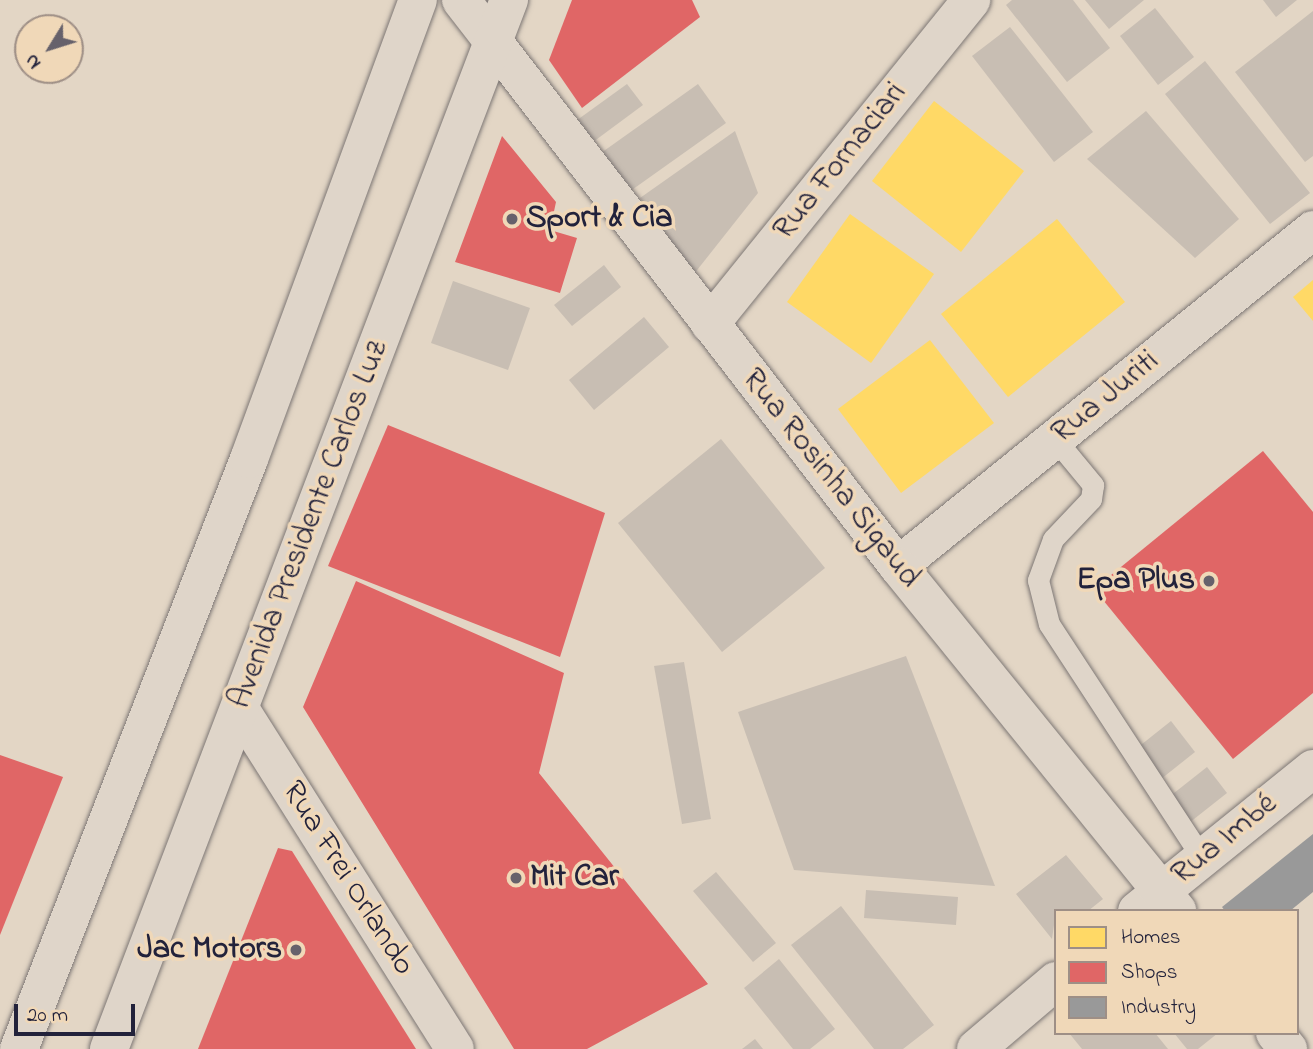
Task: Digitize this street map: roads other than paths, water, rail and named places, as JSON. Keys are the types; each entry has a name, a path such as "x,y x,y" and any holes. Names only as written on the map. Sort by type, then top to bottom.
{"street":[{"path":"19,1049 249,458 418,0"},
{"name":"Rua Rosinha Sigaud","path":"461,0 1159,904"},
{"name":"Avenida Presidente Carlos Luz","path":"109,1049 509,0"},
{"name":"Rua Fornaciari","path":"710,324 971,0"},
{"name":"Rua Juriti","path":"898,566 1313,230"},
{"name":"Rua Frei Orlando","path":"240,709 455,1049"},
{"name":"Rua Imbé","path":"1159,904 1202,858 1313,769"},
{"path":"976,1049 1054,983"},
{"path":"1277,1035 1288,1049"}],"lane":[{"path":"1055,439 1093,485 1091,499 1054,539 1038,580 1049,624 1202,858"}],"place":[{"name":"Sport & Cia","path":"512,219"},
{"name":"Epa Plus","path":"1209,581"},
{"name":"Mit Car","path":"516,878"},
{"name":"Jac Motors","path":"296,950"}]}
